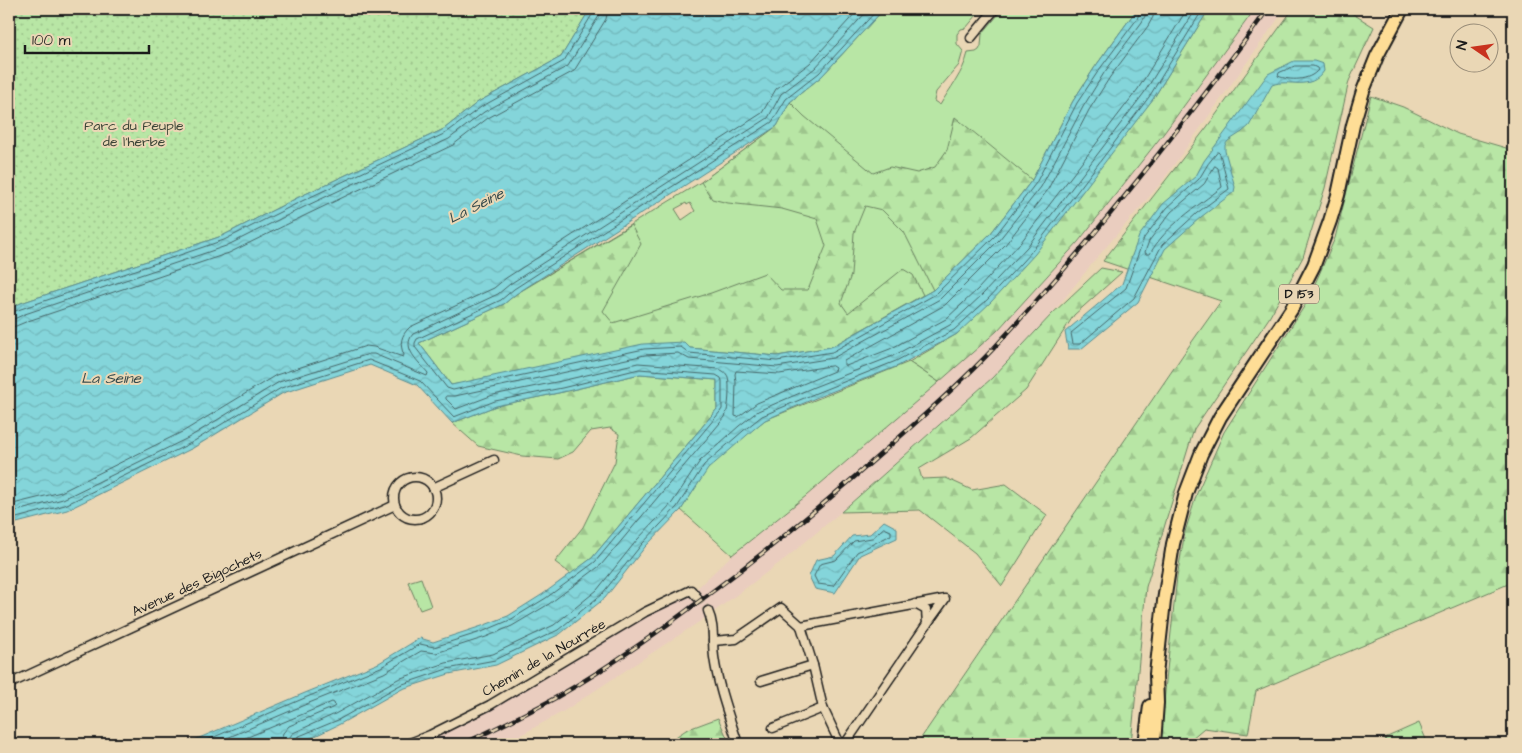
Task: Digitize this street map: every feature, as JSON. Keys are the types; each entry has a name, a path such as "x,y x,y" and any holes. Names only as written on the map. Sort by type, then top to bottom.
{"main road":[{"name":"D 153","path":"1144,744 1156,674 1173,544 1179,516 1191,480 1201,454 1220,417 1291,310 1314,264 1338,195 1353,125 1363,91 1377,56 1402,9"},
{"name":"D 153","path":"1154,744 1157,703 1156,674"}],"street":[{"path":"971,38 995,9"},
{"path":"433,488 494,460"},
{"path":"410,477 423,478 433,488 435,501 428,513 423,517 410,518 403,515 395,505 395,491 403,480 410,477"},
{"name":"Avenue des Bigochets","path":"9,684 395,505"},
{"name":"Chemin de la Nourrée","path":"407,744 430,735 490,704 645,612 691,590 697,597"},
{"path":"801,626 945,598 845,744"},
{"path":"915,604 926,610 927,624"},
{"path":"713,642 736,639 780,608 801,626 823,708 840,744"},
{"path":"708,611 711,618 717,672 738,744"},
{"path":"761,681 813,665"},
{"path":"773,728 823,708"}],"shaded area":[{"path":"1255,9 1285,9 1161,183 1052,314 992,378 841,512 786,558 708,616 564,711 512,740 503,744 412,744 521,691 650,615 689,596 732,555 806,496 997,331 1078,242 1164,133"}],"green space":[{"name":"Parc du Peuple de l'herbe","path":"9,9 590,9 561,57 478,102 444,129 299,197 222,236 21,303 9,309"},
{"path":"884,9 982,9 966,28 961,29 957,34 957,44 963,51 959,65 936,92 934,101 940,105 960,74 968,53 979,50 982,34 1003,9 1137,9 1073,101 1032,180 933,290 831,347 451,385 516,294 701,182 777,126 790,102 822,76","holes":["686,203 687,205 690,203 695,211 682,220 675,209"]},
{"path":"1209,9 1255,9 1164,133 1078,242 997,331 939,382 909,362 957,334 1153,99"},
{"path":"1293,9 1345,9 1374,27 1349,81 1325,188 1303,257 1269,318 1194,429 1146,587 1131,744 917,744 1221,301 1103,261 1207,127"},
{"path":"1371,96 1403,107 1458,134 1513,150 1513,582 1256,691 1248,734 1204,728 1185,744 1160,744 1177,577 1185,532 1197,493 1224,432 1307,302 1335,238"},
{"path":"790,102 804,116 873,173 890,167 917,173 935,167 947,150 955,117 1032,180 991,233 933,290 904,232 882,210 865,206 854,233 851,275 841,303 848,313 903,269 913,275 923,295 831,347 777,356 690,348 451,385 419,343 504,304 516,294 631,225 641,244 603,311 613,323 711,293 765,273 781,290 808,290 826,246 817,219 782,209 728,203 712,199 701,182 777,126"},
{"path":"1101,268 1122,272 1074,315 1026,390 971,438 919,469 922,479 946,478 972,490 1006,484 1047,515 1002,586 975,553 920,510 841,512 992,378 1052,314"},
{"path":"909,362 939,382 806,496 732,555 681,510 712,461 765,420"},
{"path":"640,374 717,380 717,409 592,558 571,574 555,562 583,527 615,462 619,434 610,428 591,431 573,452 558,459 522,456 478,446 452,423 496,406"},
{"path":"421,578 431,606 420,610 408,582"},
{"path":"718,718 730,744 650,744 651,742 671,740 686,730"},
{"path":"1419,723 1428,744 1387,744 1385,738"}],"water":[{"name":"La Seine","path":"590,9 884,9 822,76 790,102 777,126 516,294 504,304 419,343 451,385 643,344 684,342 690,348 777,356 831,347 933,290 991,233 1032,180 1073,101 1137,9 1209,9 1153,99 1035,254 991,302 957,334 898,366 765,420 708,469 681,510 645,547 605,598 560,634 496,665 449,674 402,689 340,724 293,744 185,744 379,663 420,638 433,642 482,626 508,616 543,594 592,558 717,409 717,380 640,374 496,406 452,423 417,385 370,365 283,393 193,448 67,510 9,525 9,309 21,303 222,236 299,197 444,129 478,102 561,57"},
{"path":"1294,61 1314,61 1323,64 1324,71 1312,81 1306,83 1279,83 1272,85 1249,126 1225,145 1235,187 1234,192 1201,217 1165,249 1138,302 1081,349 1068,349 1065,332 1122,284 1139,236 1163,204 1196,176 1204,161 1268,74"},
{"path":"884,521 897,528 897,538 860,555 835,593 815,589 809,576 816,560 834,556 852,536 870,534"}],"tunnel":[{"path":"697,597 708,611"}],"railway":[{"path":"463,744 557,697 619,659 658,631 739,572 802,521 940,401 993,349 1030,309 1101,226 1203,97 1268,9"}]}
